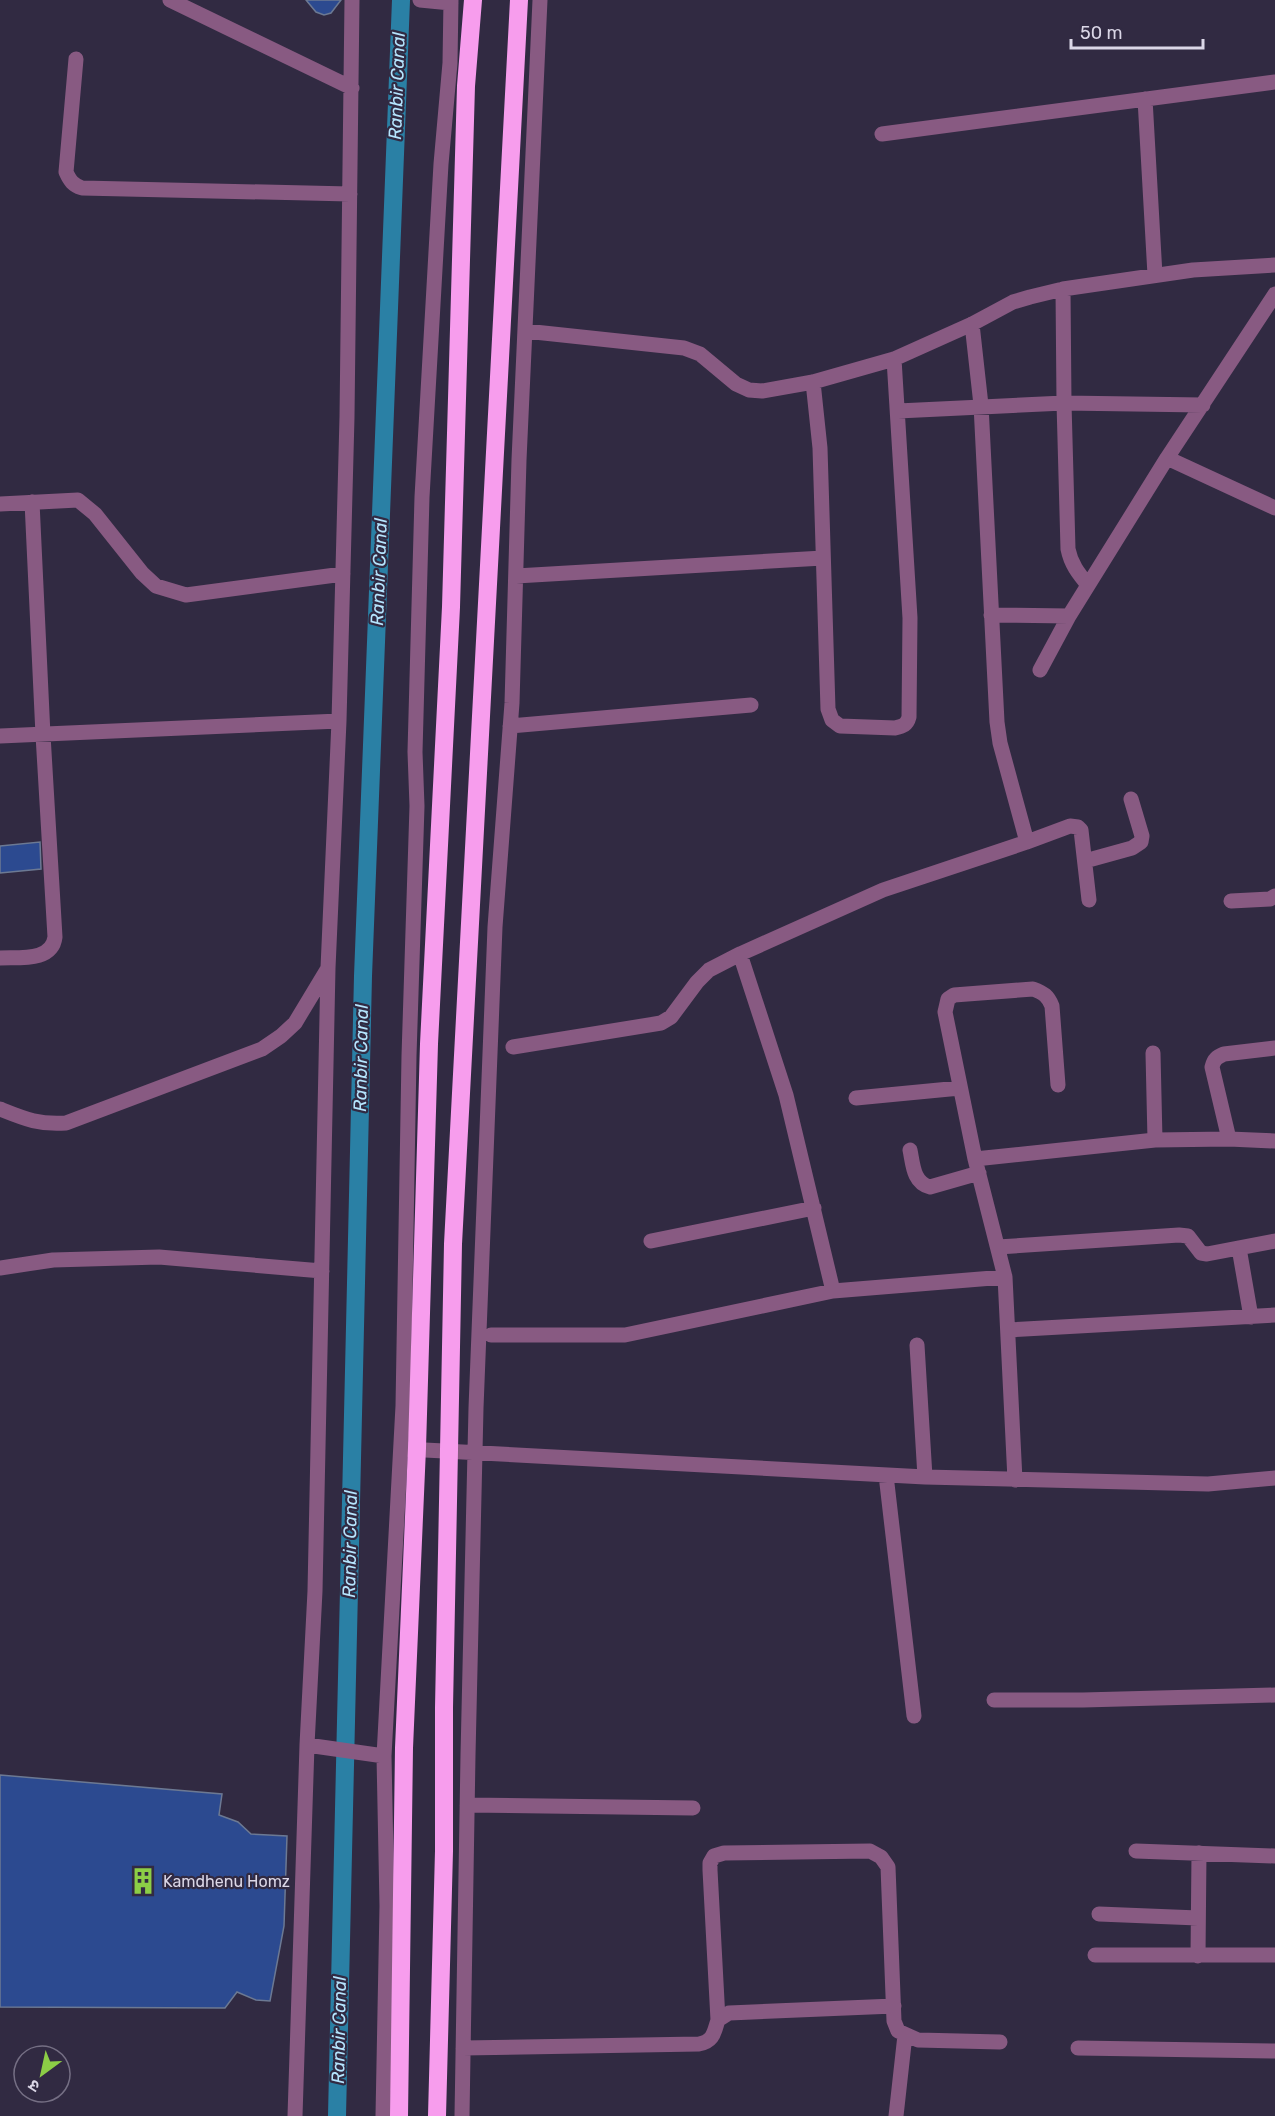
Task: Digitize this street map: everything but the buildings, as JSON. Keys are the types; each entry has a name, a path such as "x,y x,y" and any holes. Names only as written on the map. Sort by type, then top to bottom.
{"highway":[{"path":"399,2116 404,1748 430,1032 451,608 466,86 473,0"},
{"path":"437,2116 444,1863 444,1708 453,1244 519,0"}],"street":[{"path":"170,0 352,88"},
{"path":"295,2116 307,1745 315,1591 328,968 339,721 347,417 352,0"},
{"path":"383,2116 387,1906 378,1754 400,1448 417,806 415,752 422,497 441,164 450,63 451,2 424,0"},
{"path":"462,2116 476,1454 495,927 510,726 540,0"},
{"path":"76,59 66,172 74,186 350,194"},
{"path":"882,134 1275,82"},
{"path":"1145,99 1155,275"},
{"path":"525,331 684,348 700,354 736,384 749,390 762,391 813,382 894,359 972,324 1013,302 1063,289 1193,270 1275,265"},
{"path":"1063,289 1068,549 1070,560 1076,571 1088,585"},
{"path":"1040,670 1069,616 1167,458 1275,296"},
{"path":"972,324 981,405 991,615 1000,743 1027,843"},
{"path":"813,382 820,448 828,710 832,720 840,726 903,726 909,717 910,618 894,359"},
{"path":"897,411 981,405 1064,403 1203,405"},
{"path":"1167,458 1275,508"},
{"path":"0,504 78,500 86,505 142,573 156,586 186,595 342,574"},
{"path":"0,958 36,956 48,952 54,945 32,502"},
{"path":"516,576 823,558"},
{"path":"991,615 1069,616"},
{"path":"510,726 751,705"},
{"path":"0,736 339,721"},
{"path":"1085,861 1132,848 1141,842 1142,836 1131,800"},
{"path":"513,1047 661,1023 671,1017 709,970 740,954 883,890 1027,843 1070,826 1081,830 1089,900"},
{"path":"1230,901 1270,899 1275,896"},
{"path":"740,954 786,1095 833,1291"},
{"path":"0,1109 30,1121 48,1125 66,1124 262,1049 295,1023 328,968"},
{"path":"1015,1480 1005,1277 960,1088 945,1012 948,999 954,995 1034,989 1044,993 1052,1006 1058,1085"},
{"path":"1229,1139 1212,1066 1213,1061 1217,1056 1224,1054 1275,1048"},
{"path":"1153,1053 1155,1140"},
{"path":"856,1098 960,1088"},
{"path":"910,1149 916,1176 924,1185 930,1186 977,1166 1155,1140 1275,1141"},
{"path":"651,1241 814,1208"},
{"path":"998,1248 1179,1234 1188,1236 1203,1254 1275,1241"},
{"path":"1239,1248 1251,1317"},
{"path":"0,1268 53,1260 159,1257 322,1271"},
{"path":"491,1335 625,1335 833,1291 1005,1277"},
{"path":"1009,1330 1275,1315"},
{"path":"917,1346 925,1477"},
{"path":"400,1448 925,1477 1209,1484 1275,1478"},
{"path":"886,1475 914,1716"},
{"path":"994,1700 1275,1695"},
{"path":"307,1745 324,1749 378,1754"},
{"path":"467,1805 693,1808"},
{"path":"463,2048 699,2044 710,2040 718,2020 710,1863 714,1856 724,1853 862,1851 870,1851 881,1857 888,1867 894,2021 898,2031 918,2040 932,2042 1000,2042"},
{"path":"1136,1851 1275,1856"},
{"path":"1198,1956 1199,1853"},
{"path":"1100,1914 1198,1918"},
{"path":"1095,1955 1275,1955"},
{"path":"718,2020 729,2013 894,2006"},
{"path":"896,2116 905,2035"},
{"path":"1078,2048 1275,2051"}],"waterway":[{"name":"Ranbir Canal","path":"337,2116 363,976 401,0"}],"place":[{"name":"Kamdhenu Homz","path":"143,1881"}]}
